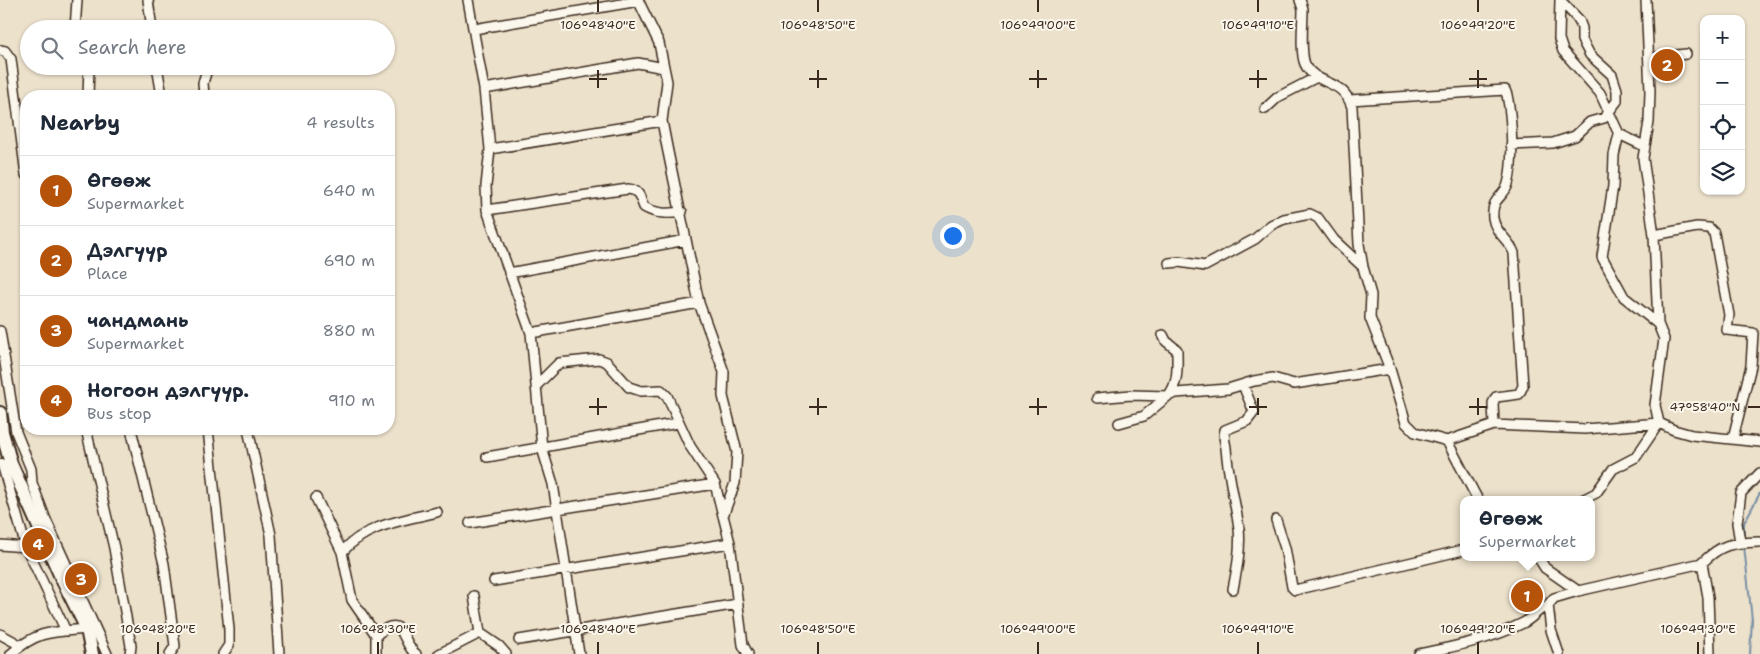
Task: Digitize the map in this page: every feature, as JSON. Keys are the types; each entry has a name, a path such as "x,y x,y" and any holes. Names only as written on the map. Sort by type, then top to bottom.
{"main road":[{"path":"0,413 4,464 66,577 87,629 92,654"}],"street":[{"path":"76,20 77,0"},
{"path":"148,0 151,20"},
{"path":"468,0 484,89 490,149 486,186 487,210 530,333 537,385 542,448 553,484 579,654"},
{"path":"1300,0 1304,62 1315,78 1337,86 1350,100 1353,114 1359,244 1371,295 1370,318 1390,369 1406,423 1410,430 1447,441 1494,425 1585,430 1658,422 1674,430 1692,435 1760,442"},
{"path":"1560,0 1559,39 1563,51 1593,84 1619,134 1644,146"},
{"path":"1511,145 1553,143 1575,136 1590,122 1604,118 1617,101 1617,90 1612,75 1590,54 1582,40 1582,28 1579,20 1560,0"},
{"path":"1590,496 1596,493 1613,469 1636,457 1658,422 1655,405 1664,339 1658,324 1654,235 1644,146 1649,122 1649,58 1646,0"},
{"path":"474,29 639,1 659,43 667,82 662,121 682,212 699,304 724,372 723,396 737,452 735,483 723,516"},
{"path":"0,50 5,51 12,59 20,125"},
{"path":"1649,58 1686,54"},
{"path":"484,89 638,63 664,68"},
{"path":"88,90 89,75"},
{"path":"158,75 161,90"},
{"path":"204,90 205,75"},
{"path":"1265,109 1278,97 1315,78"},
{"path":"1350,100 1505,90 1509,102 1511,145 1508,184 1497,197 1493,216 1495,228 1511,244 1514,254 1523,386 1519,394 1496,397 1494,403 1494,425"},
{"path":"490,149 662,121"},
{"path":"1619,134 1614,155 1614,186 1602,257 1624,298 1658,324"},
{"path":"487,210 635,189 639,193 644,207 650,211 668,214 682,212"},
{"path":"1170,263 1179,262 1206,266 1255,239 1271,225 1284,219 1310,214 1318,218 1334,240 1363,267"},
{"path":"1654,235 1698,227 1709,228 1714,233 1729,315 1727,330 1757,333 1751,366 1733,438"},
{"path":"509,273 686,240"},
{"path":"530,333 699,304"},
{"path":"0,331 16,432 30,469 37,497 66,577 107,654"},
{"path":"1119,423 1144,416 1174,389 1177,379 1177,350 1166,341 1163,335"},
{"path":"537,385 559,363 599,359 607,362 629,387 641,391 661,390 667,396 690,446 715,484 730,543 743,645 748,654"},
{"path":"1097,398 1131,395 1168,396 1243,385 1254,380 1273,378 1294,384 1390,369"},
{"path":"1233,588 1239,566 1239,529 1228,476 1226,446 1223,438 1225,430 1248,421 1254,412 1243,385"},
{"path":"487,457 678,423"},
{"path":"2,432 16,432"},
{"path":"87,435 114,548 131,646 130,654"},
{"path":"132,435 164,564 175,646 170,654"},
{"path":"209,435 229,628 229,645 223,654"},
{"path":"249,435 271,535 279,654"},
{"path":"1447,441 1476,496"},
{"path":"4,464 26,547 66,631"},
{"path":"1740,542 1737,523 1741,494 1760,473"},
{"path":"470,523 715,484"},
{"path":"316,498 342,552 352,600 376,635 376,654"},
{"path":"342,552 360,536 375,527 437,512"},
{"path":"1276,520 1285,548 1292,587 1295,590 1460,551"},
{"path":"1419,654 1522,624 1532,617 1536,611 1548,605 1554,598 1702,563 1715,550 1726,545 1740,542 1760,542"},
{"path":"494,581 730,543"},
{"path":"0,544 26,547"},
{"path":"1541,561 1545,568 1578,591"},
{"path":"1545,568 1546,561"},
{"path":"1702,563 1708,597 1710,654"},
{"path":"474,596 480,633 499,646 506,654"},
{"path":"520,640 738,604"},
{"path":"1548,605 1550,630 1559,654"},
{"path":"376,635 383,629 398,628 405,634 409,646 416,654"},
{"path":"11,654 20,645 44,633 87,629"},
{"path":"439,654 480,633"},
{"path":"0,634 20,645"}],"waterway":[{"path":"1744,539 1744,523 1760,493"},
{"path":"1744,546 1752,620 1750,654"}],"place":[{"name":"Дэлгүүр","path":"1667,65"},
{"name":"Ногоон дэлгүүр.","path":"38,544"},
{"name":"чандмань","path":"81,579"},
{"name":"Өгөөж","path":"1527,596"}]}
